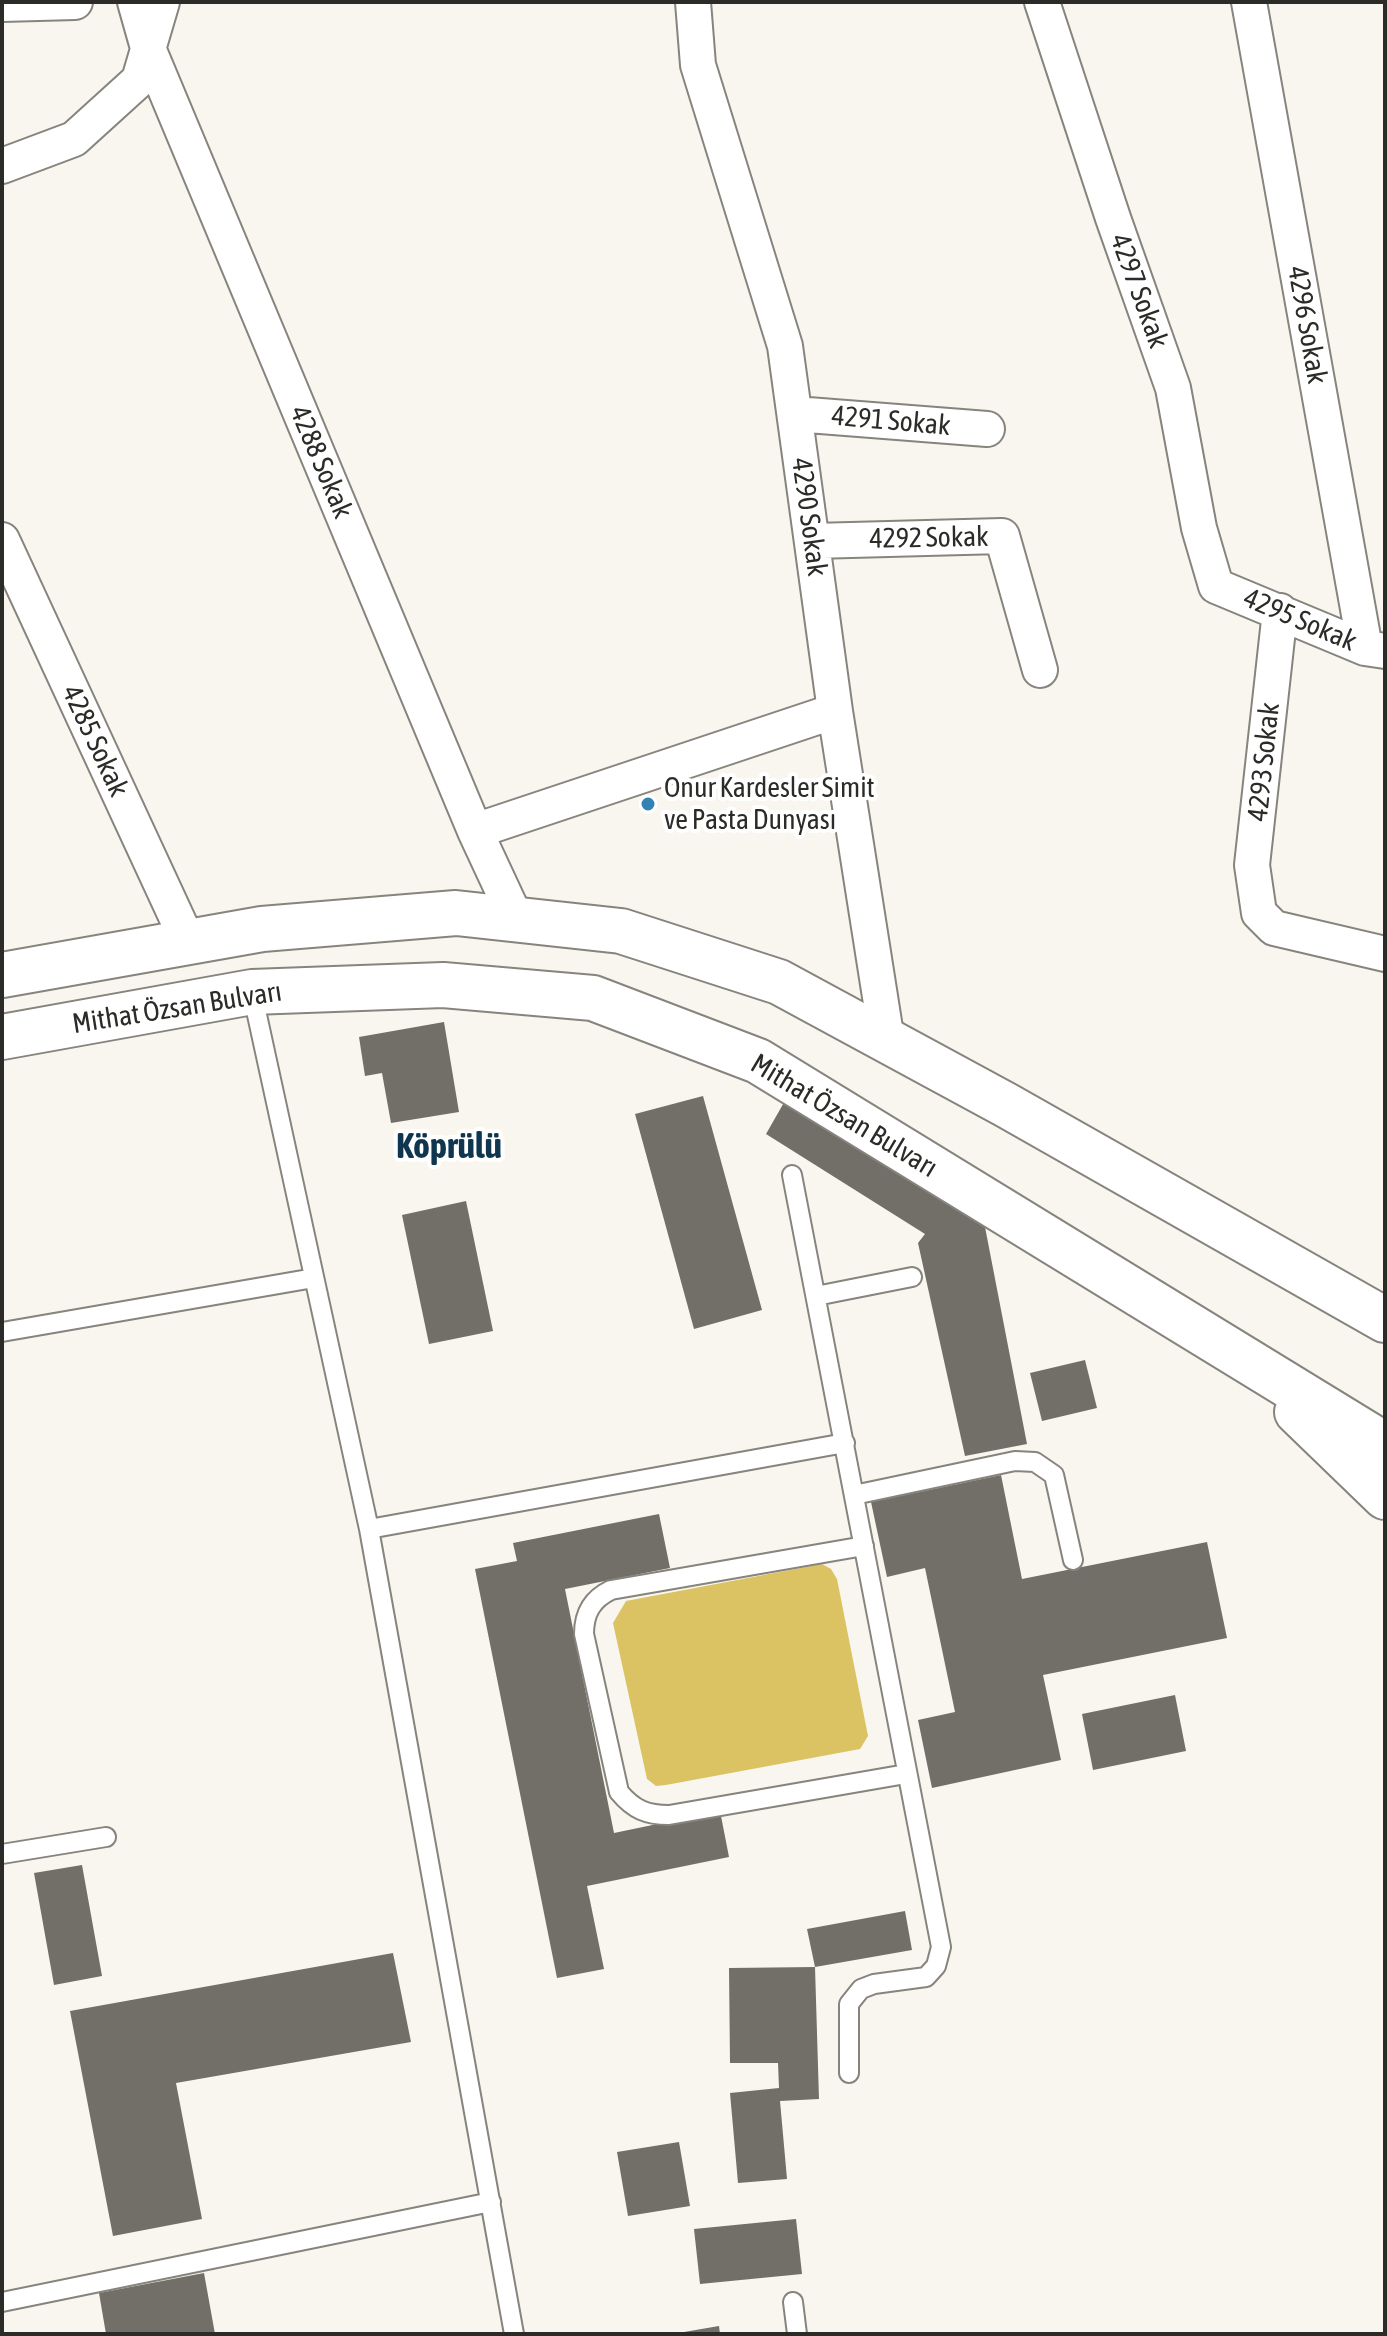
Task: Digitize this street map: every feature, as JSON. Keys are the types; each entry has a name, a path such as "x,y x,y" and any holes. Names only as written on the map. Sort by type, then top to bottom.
{"main road":[{"path":"2,975 262,929 456,913 621,931 779,982 1006,1105 1385,1320"},
{"name":"Mithat Özsan Bulvarı","path":"2,1037 252,992 443,985 593,998 758,1061 1385,1445"},
{"path":"1238,1355 1385,1497"}],"street":[{"path":"2,4 75,2"},
{"name":"4288 Sokak","path":"135,2 148,48 475,831 516,919"},
{"path":"2,166 74,139 139,80 162,2"},
{"name":"4290 Sokak","path":"693,2 698,65 785,346 835,711 887,1041"},
{"name":"4297 Sokak","path":"1042,2 1173,388 1199,528 1216,586"},
{"name":"4296 Sokak","path":"1249,2 1375,650"},
{"name":"4291 Sokak","path":"795,414 987,429"},
{"name":"4292 Sokak","path":"813,541 1002,536 1040,670"},
{"name":"4285 Sokak","path":"2,540 188,942"},
{"name":"4295 Sokak","path":"1216,586 1375,650"},
{"name":"4293 Sokak","path":"1280,611 1252,865 1259,913 1274,928 1385,954"},
{"path":"475,831 835,711"}],"lane":[{"path":"252,992 369,1529 514,2334"},
{"path":"792,1175 941,1947 936,1966 926,1977 874,1984 861,1989 849,2004 849,2073"},
{"path":"816,1296 912,1277"},
{"path":"2,1332 314,1278"},
{"path":"369,1529 845,1443"},
{"path":"854,1495 1015,1461 1035,1462 1054,1475 1073,1560"},
{"path":"864,1546 611,1590 588,1610 584,1634 619,1792 637,1810 653,1815 669,1815 906,1774"},
{"path":"2,1854 106,1837"},
{"path":"2,2302 491,2202"},
{"path":"793,2302 797,2334"}],"shaded area":[{"path":"822,1564 831,1569 837,1579 868,1736 860,1749 666,1785 656,1786 647,1779 613,1623 626,1601"}],"building":[{"path":"444,1022 459,1112 391,1123 382,1073 365,1076 359,1037"},
{"path":"703,1096 762,1310 694,1329 635,1114"},
{"path":"786,1099 985,1227 1027,1444 965,1456 918,1243 925,1234 766,1134"},
{"path":"466,1201 493,1331 429,1344 402,1215"},
{"path":"1085,1360 1097,1408 1042,1421 1030,1373"},
{"path":"1001,1475 1022,1579 1207,1542 1227,1638 1043,1675 1061,1760 932,1788 918,1720 955,1712 925,1568 887,1577 871,1502"},
{"path":"659,1514 670,1568 565,1589 614,1833 720,1811 729,1857 587,1886 604,1969 557,1978 475,1569 517,1561 513,1543"},
{"path":"1175,1695 1186,1751 1093,1770 1082,1714"},
{"path":"82,1865 102,1976 54,1985 34,1873"},
{"path":"905,1911 912,1950 815,1967 807,1929"},
{"path":"393,1953 411,2042 176,2083 202,2219 113,2236 70,2011"},
{"path":"815,1967 819,2099 780,2101 787,2179 738,2183 730,2093 779,2088 778,2063 730,2063 729,1968"},
{"path":"679,2142 690,2206 628,2216 617,2152"},
{"path":"796,2219 802,2274 700,2284 694,2229"},
{"path":"204,2273 215,2334 106,2334 99,2293"},
{"path":"719,2326 720,2334 684,2334 684,2332"}],"place":[{"name":"Onur Kardesler Simit ve Pasta Dunyası","path":"648,804"}],"district":[{"name":"Köprülü","path":"449,1147"}]}
